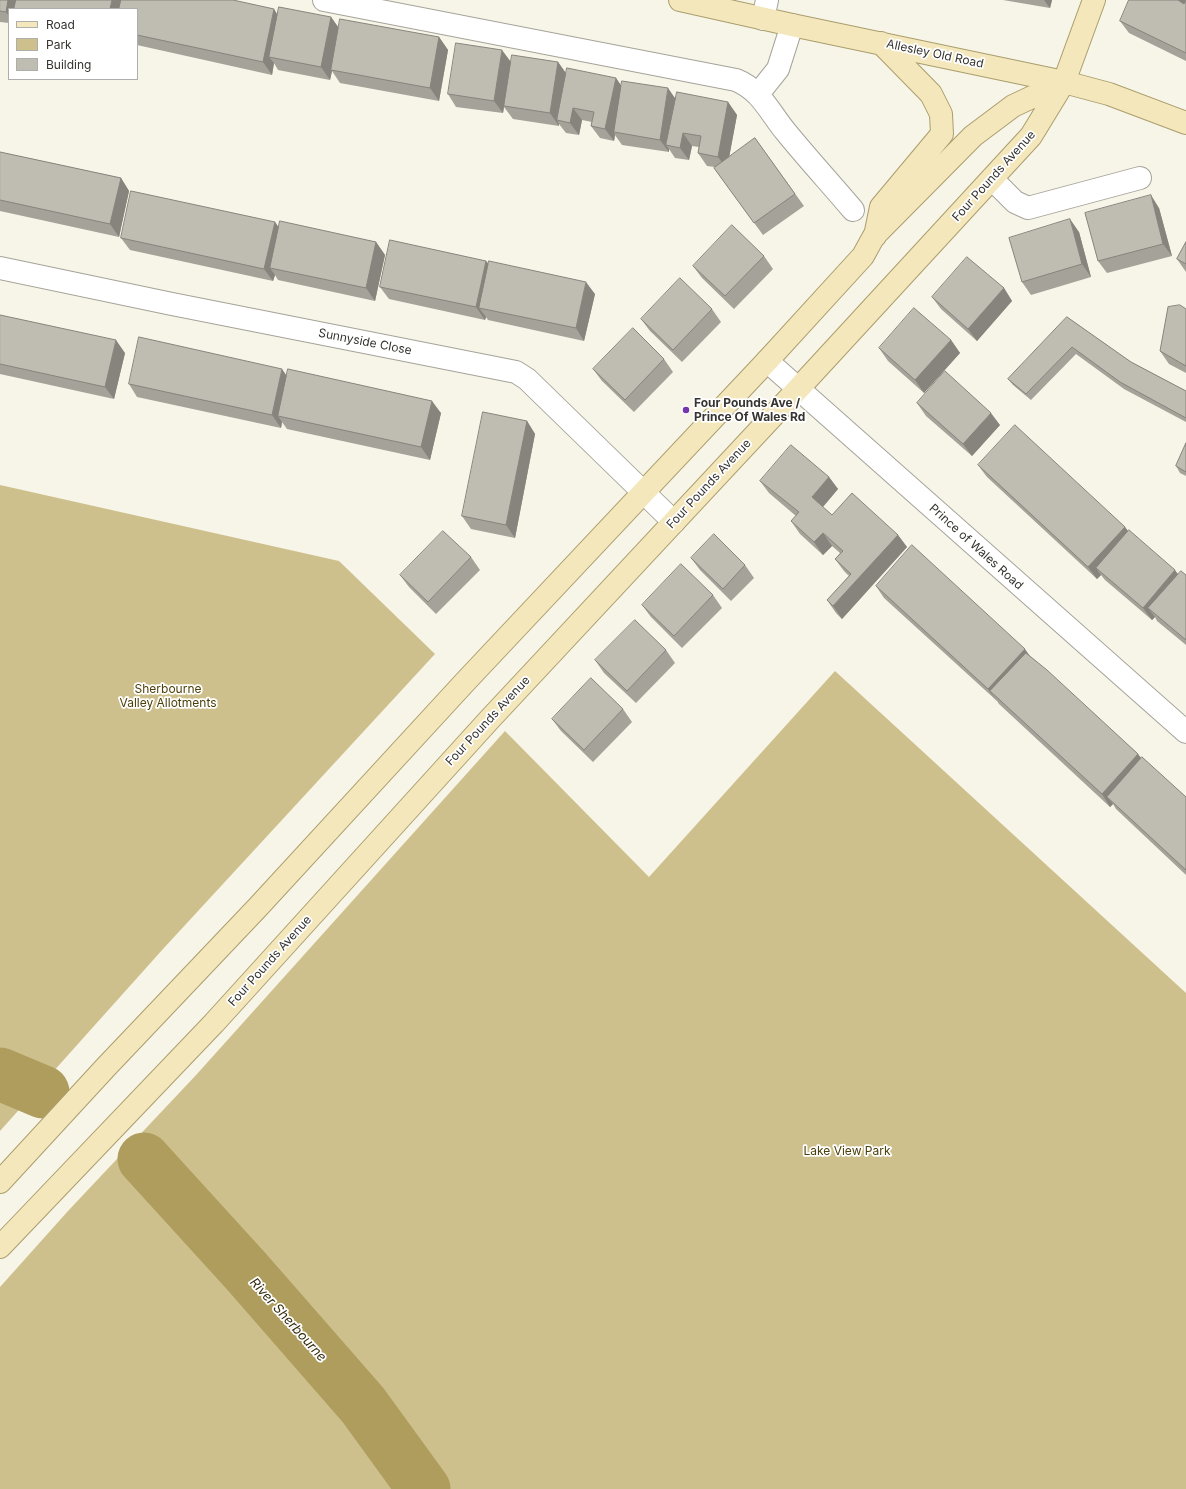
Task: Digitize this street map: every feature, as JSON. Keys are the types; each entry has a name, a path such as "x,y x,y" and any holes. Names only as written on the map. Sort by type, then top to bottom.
{"main road":[{"name":"Allesley Old Road","path":"680,0 765,9 792,25 1064,82 1123,99 1186,123"},
{"name":"Four Pounds Avenue","path":"0,1247 214,1023 489,720 798,389 1031,136 1064,82 1094,0"},
{"path":"0,1182 767,361 863,256 874,236 881,207 942,134 941,114 930,94 881,43"},
{"path":"874,236 973,136 1013,106 1064,82"}],"street":[{"path":"324,0 736,80 744,83 758,94 786,132 853,210"},
{"path":"758,94 778,70 792,25"},
{"path":"992,179 1015,202 1028,208 1140,178"},
{"name":"Sunnyside Close","path":"0,268 172,304 516,372 527,379 674,522"},
{"name":"Prince of Wales Road","path":"767,361 1186,732"}],"green space":[{"name":"Sherbourne Valley Allotments","path":"0,485 339,561 435,654 163,949 0,1131"},
{"name":"Lake View Park","path":"835,671 1186,993 1186,1489 0,1489 0,1287 68,1211 197,1074 505,731 649,877"}],"building":[{"path":"0,0 8,0 6,12 0,11"},
{"path":"16,0 112,0 110,8 14,8"},
{"path":"121,0 233,0 274,9 263,62 138,35 138,8 119,8"},
{"path":"1129,0 1178,0 1184,4 1186,0 1186,53 1120,21"},
{"path":"279,7 331,17 321,67 269,57"},
{"path":"340,19 439,37 430,88 331,70"},
{"path":"456,43 502,50 494,101 448,94"},
{"path":"512,55 558,62 550,113 504,106"},
{"path":"567,68 616,78 605,129 591,126 594,112 573,108 570,123 557,120"},
{"path":"622,81 668,88 660,140 614,132"},
{"path":"677,92 728,102 718,157 698,153 701,136 683,133 680,148 666,145"},
{"path":"755,138 795,194 754,223 714,168"},
{"path":"0,152 121,178 110,224 0,200"},
{"path":"131,191 275,222 264,269 121,238"},
{"path":"1151,195 1163,244 1098,261 1085,213"},
{"path":"1070,219 1082,264 1022,282 1009,238"},
{"path":"280,221 376,242 366,288 270,268"},
{"path":"732,225 764,256 725,296 693,266"},
{"path":"390,240 486,261 476,307 380,287"},
{"path":"1186,242 1186,264 1177,259"},
{"path":"967,257 1004,288 968,329 932,297"},
{"path":"489,261 586,282 576,328 479,308"},
{"path":"680,278 712,309 673,350 641,319"},
{"path":"1180,305 1186,309 1186,366 1160,351 1168,307"},
{"path":"914,308 951,340 915,380 879,348"},
{"path":"0,315 116,340 105,387 0,364"},
{"path":"1067,317 1131,362 1186,391 1186,418 1120,382 1072,347 1026,394 1008,379"},
{"path":"633,328 664,359 625,400 593,369"},
{"path":"139,337 282,369 272,415 129,384"},
{"path":"288,369 432,401 421,447 278,416"},
{"path":"945,371 991,413 963,444 917,403"},
{"path":"483,412 527,421 506,525 462,516"},
{"path":"1015,425 1125,527 1088,567 978,465"},
{"path":"1186,443 1186,472 1176,466"},
{"path":"791,445 829,477 812,497 832,515 852,493 898,535 833,606 827,600 851,574 835,559 843,551 823,533 814,542 791,521 799,512 760,481"},
{"path":"1129,530 1175,570 1143,608 1096,568"},
{"path":"443,531 471,557 428,602 400,575"},
{"path":"714,534 745,565 723,589 691,558"},
{"path":"912,545 1025,649 988,689 876,586"},
{"path":"681,564 713,595 674,636 642,605"},
{"path":"1181,571 1186,575 1186,640 1148,608"},
{"path":"635,620 666,650 627,691 595,660"},
{"path":"1026,653 1047,670 1138,754 1102,794 990,691"},
{"path":"591,678 623,709 584,750 552,719"},
{"path":"1142,757 1186,797 1186,870 1107,797"}],"waterway":[{"name":"River Sherbourne","path":"0,1074 43,1092"},
{"name":"River Sherbourne","path":"144,1159 246,1271 363,1405 424,1489"}],"place":[{"name":"Four Pounds Ave / Prince Of Wales Rd","path":"686,410"}]}
